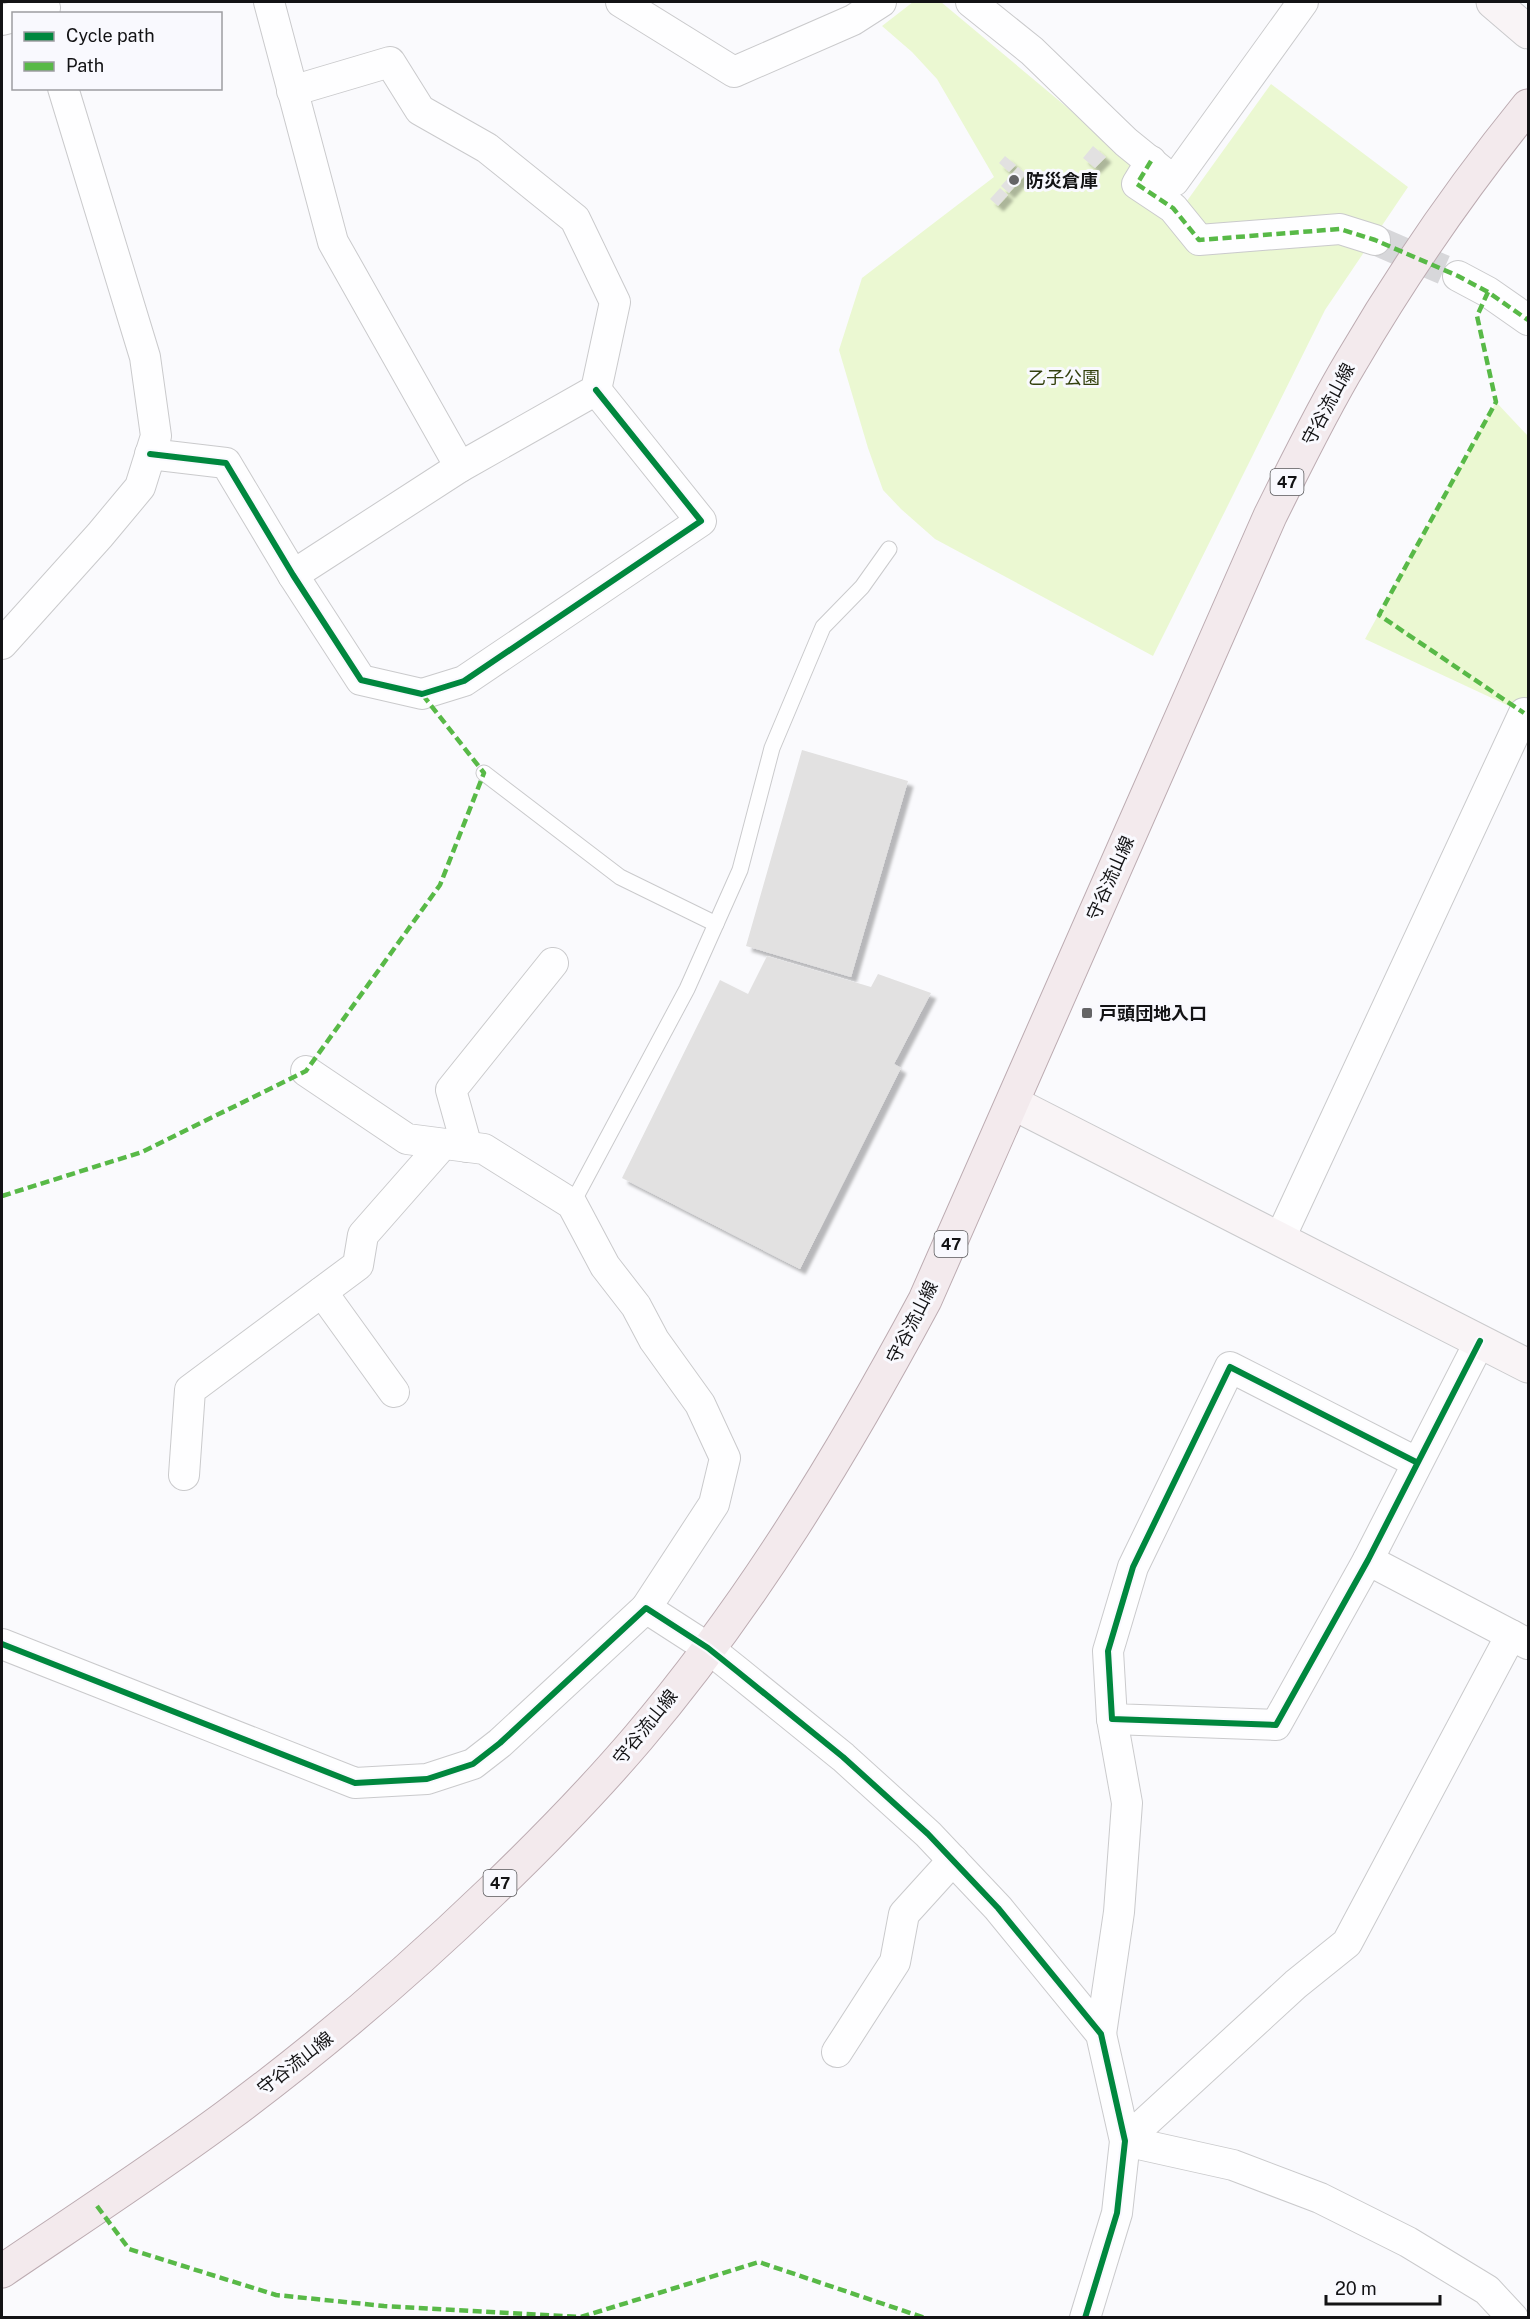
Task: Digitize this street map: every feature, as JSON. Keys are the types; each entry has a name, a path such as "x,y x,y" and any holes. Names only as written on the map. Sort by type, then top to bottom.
{"main road":[{"name":"守谷流山線","path":"2,2271 225,2118 367,2006 443,1938 575,1809 639,1737 708,1648 801,1514 881,1381 925,1299 1270,516 1310,437 1350,362 1407,272 1528,106"}],"street":[{"path":"269,2 333,242 460,467"},
{"path":"621,2 734,72 853,20 881,2"},
{"path":"971,2 1032,51 1126,142 1174,181 1239,93 1287,7"},
{"path":"1492,2 1528,32"},
{"path":"292,91 390,62 420,110 487,148 575,219 615,302 596,390 460,467 293,575"},
{"path":"2,644 140,487 156,436 145,357 64,90"},
{"path":"1151,161 1137,184 1173,208 1199,240 1340,229 1375,240"},
{"path":"1458,276 1488,292 1528,320"},
{"path":"150,454 226,463 293,575 361,680 422,694 464,681 701,520 596,390"},
{"path":"1280,1238 1524,713 1528,715"},
{"path":"184,1475 190,1390 358,1265 363,1235 455,1145 451,1090 553,963"},
{"path":"2,1644 355,1783 427,1779 473,1764 500,1743 646,1608 714,1504 725,1458 700,1404 654,1340 636,1306 605,1266 572,1204 484,1149 407,1139 306,1071"},
{"path":"1013,1103 1528,1366"},
{"path":"322,1292 394,1392"},
{"path":"1112,1719 1276,1725 1368,1560 1416,1462 1480,1341"},
{"path":"1085,2318 1117,2213 1125,2141 1101,2034 1119,1912 1127,1803 1112,1719 1108,1651 1133,1567 1230,1367 1416,1462"},
{"path":"1125,2141 1296,1984 1347,1942 1520,1640 1368,1560"},
{"path":"646,1608 708,1648 843,1757 928,1834 998,1908 1101,2034"},
{"path":"837,2052 895,1962 904,1914 953,1860"},
{"path":"1125,2141 1233,2165 1320,2198 1408,2242 1487,2290 1513,2318"}],"lane":[{"path":"572,1204 687,989 740,870 772,748 823,627 862,587 889,549"},
{"path":"484,773 621,877 716,924"}],"green space":[{"name":"乙子公園","path":"913,2 941,2 1184,205 1271,84 1408,187 1325,310 1153,656 935,539 883,490 839,350 862,278 994,177 937,79 912,52 882,26"},
{"path":"1496,402 1528,436 1528,705 1524,713 1365,639"}],"building":[{"path":"1093,146 1106,157 1095,168 1083,158"},
{"path":"1005,156 1016,165 1009,172 999,163"},
{"name":"防災倉庫","path":"1018,167 1026,174 1009,193 1001,186"},
{"path":"1000,188 1008,195 998,206 990,199"},
{"path":"802,750 908,781 851,977 746,946"},
{"path":"767,956 871,987 878,974 931,993 894,1064 901,1068 800,1269 622,1178 720,980 748,994"}],"tunnel":[{"path":"1375,240 1458,276"}],"marked path":[{"path":"1151,161 1137,184 1173,208 1199,240 1340,229 1375,240 1458,276 1488,292 1528,320"},
{"path":"1488,292 1477,316 1496,402 1379,615 1524,713"},
{"path":"2,1196 142,1152 306,1071 440,885 484,773 422,694"},
{"path":"97,2206 129,2249 276,2295 384,2306 581,2317 759,2262 925,2318"}],"cycle path":[{"path":"150,454 226,463 293,575 361,680 422,694 464,681 701,521 596,390"},
{"path":"1416,1462 1230,1367 1133,1567 1108,1651 1112,1719 1276,1725 1368,1560 1480,1341"},
{"path":"2,1644 355,1783 427,1779 473,1764 500,1743 646,1608 708,1648 738,1672 843,1757 928,1834 998,1908 1101,2034 1125,2141 1117,2213 1085,2318"}],"place":[{"name":"防災倉庫","path":"1014,180"},
{"name":"戸頭団地入口","path":"1087,1013"}]}
